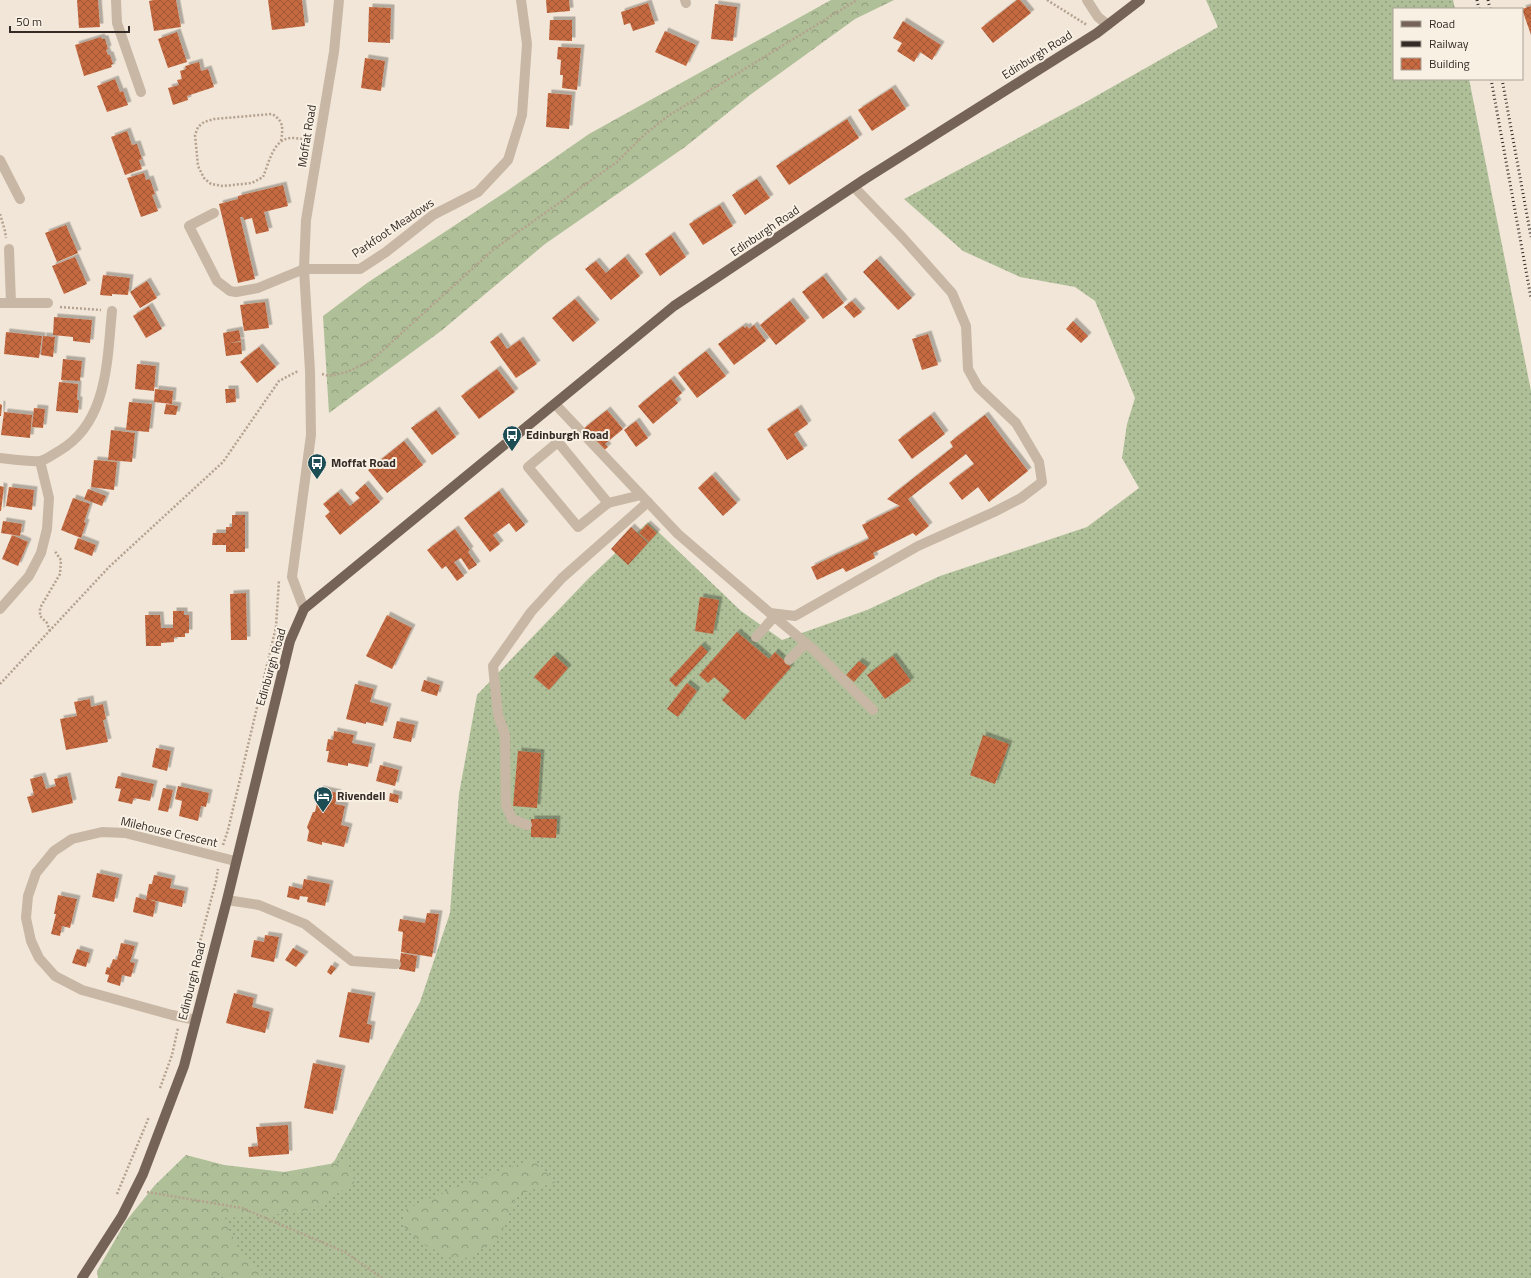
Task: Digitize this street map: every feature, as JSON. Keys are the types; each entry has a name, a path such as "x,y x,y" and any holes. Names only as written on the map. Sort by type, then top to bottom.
{"main road":[{"name":"Edinburgh Road","path":"82,1278 122,1216 143,1174 184,1066 290,641 304,608 674,306 854,187 1108,25 1140,0"}],"street":[{"path":"116,0 117,23 141,92"},
{"name":"Moffat Road","path":"304,608 292,577 310,435 310,371 304,269 306,220 334,52 339,0"},
{"name":"Parkfoot Meadows","path":"304,269 360,269 386,252 433,215 478,192 508,160 522,114 527,44 521,0"},
{"path":"1087,0 1098,17 1108,25"},
{"path":"0,160 20,199"},
{"path":"772,615 795,616 918,546 994,512 1021,498 1042,482 1039,462 1016,423 978,387 968,369 966,326 952,294 904,238 854,187"},
{"path":"214,213 188,226 216,281 230,291 236,292 258,288 304,269"},
{"path":"9,249 11,303"},
{"path":"0,303 48,303"},
{"path":"0,458 40,461 68,446 89,423 102,393 107,363 112,311"},
{"path":"555,404 678,534 814,650 873,710"},
{"path":"608,503 558,442 528,467 578,528 608,503 641,495"},
{"path":"0,609 29,576 41,553 47,529 49,498 40,461"},
{"path":"527,825 512,819 506,805 505,735 498,715 493,666 530,612 562,578 648,502"},
{"path":"756,637 772,615"},
{"path":"790,660 806,643"},
{"name":"Milehouse Crescent","path":"196,1020 82,990 55,976 39,958 31,941 26,918 28,896 36,873 54,851 72,839 102,832 125,833 235,861"},
{"path":"226,900 259,905 305,924 352,961 396,964"}],"path":[{"path":"0,684 109,567 223,462 279,381 298,371 310,371 329,376 347,372 372,360 494,249 617,162 644,135 668,116 857,0"},
{"path":"1047,0 1088,25"},
{"path":"281,141 282,125 278,117 272,114 214,119 204,122 198,127 195,135 198,166 204,178 212,184 224,186 252,183 264,177 275,147 281,141 291,138 319,141"},
{"path":"0,214 9,249"},
{"path":"48,303 54,306 112,311"},
{"path":"298,371 298,379"},
{"path":"43,545 54,550 61,560 60,574 40,608 40,616 47,623 50,631"},
{"path":"160,1089 172,1055 180,1017 216,881 219,857 228,830 276,628 279,578"},
{"path":"115,1199 150,1116"},
{"path":"134,1190 242,1208 346,1252 382,1278"}],"green space":[{"path":"831,0 894,0 855,19 750,95 685,147 545,244 441,331 329,413 323,316 367,283 507,191 589,134"},
{"path":"1206,0 1453,0 1455,8 1393,8 1393,80 1469,80 1531,391 1531,1278 123,1278 171,1179 289,1207 335,1160 420,1002 450,913 459,794 477,695 589,578 648,522 741,611 782,640 867,610 940,576 1087,527 1139,488 1122,458 1127,424 1135,398 1095,301 1075,287 1020,277 963,251 904,199 1084,103 1218,27"},
{"path":"186,1155 224,1165 284,1172 347,1161 355,1182 313,1210 252,1217 223,1218 241,1253 269,1278 226,1278 218,1271 213,1278 98,1278 97,1271 126,1221 155,1185"},
{"path":"532,1159 556,1182 517,1195 499,1238 459,1262 421,1243 404,1227 403,1211 437,1195"}],"building":[{"path":"77,0 98,0 100,27 79,28"},
{"path":"176,0 181,27 154,31 149,1"},
{"path":"268,0 302,0 305,26 272,30"},
{"path":"546,0 569,0 570,11 547,13"},
{"path":"1017,0 1020,0 1031,13 993,43 981,28"},
{"path":"648,3 655,24 633,31 630,23 624,25 621,12"},
{"path":"715,4 737,7 733,41 711,39"},
{"path":"1531,6 1531,35 1523,12 1523,9"},
{"path":"369,7 391,8 390,43 368,42"},
{"path":"550,20 572,20 572,41 549,40"},
{"path":"903,21 941,45 932,60 920,52 914,62 897,51 902,43 893,38"},
{"path":"665,31 696,45 686,66 655,52"},
{"path":"177,32 187,62 168,68 158,39"},
{"path":"101,37 102,39 105,39 108,49 106,50 108,55 110,55 113,64 111,65 112,67 84,76 75,45"},
{"path":"558,47 581,48 577,90 562,88 563,75 560,75 561,60 557,59"},
{"path":"365,58 385,61 381,91 361,88"},
{"path":"199,62 201,71 208,69 214,87 187,96 188,100 173,105 168,88 179,85 177,80 182,79 180,71 186,69 185,66"},
{"path":"115,79 120,92 123,91 128,105 107,112 97,86"},
{"path":"892,88 906,109 872,131 858,110"},
{"path":"548,93 572,95 569,129 546,127"},
{"path":"847,119 859,138 789,185 776,166"},
{"path":"127,131 132,145 137,144 142,159 139,160 142,169 125,175 111,137"},
{"path":"144,173 146,180 150,179 155,194 152,195 158,211 141,217 127,178"},
{"path":"757,179 770,198 745,215 732,195"},
{"path":"283,185 288,206 264,212 269,231 256,234 252,218 244,220 243,217 240,217 255,279 238,283 219,204 238,199 238,196"},
{"path":"720,205 733,226 703,245 689,224"},
{"path":"66,225 78,253 57,262 45,233"},
{"path":"671,235 686,257 660,276 645,254"},
{"path":"75,257 87,284 64,294 52,266"},
{"path":"625,257 640,276 611,300 585,269 596,261 606,273"},
{"path":"877,259 912,298 898,310 863,272"},
{"path":"103,275 130,278 128,295 100,295"},
{"path":"823,276 844,303 823,319 802,292"},
{"path":"147,281 157,298 140,308 130,292"},
{"path":"575,299 596,323 573,342 552,318"},
{"path":"790,301 806,321 776,345 760,325"},
{"path":"852,301 862,312 854,318 844,307"},
{"path":"265,302 269,328 244,331 240,305"},
{"path":"149,306 162,329 146,338 133,316"},
{"path":"54,317 92,320 90,343 73,341 73,337 53,335"},
{"path":"1073,321 1088,336 1081,343 1066,329"},
{"path":"754,325 766,341 734,365 718,344 743,326 745,328 747,326 749,329"},
{"path":"239,330 241,341 228,343 241,342 242,354 226,356 223,333"},
{"path":"6,332 42,336 39,358 4,354"},
{"path":"928,334 938,365 922,370 912,339"},
{"path":"43,336 55,337 53,357 41,355"},
{"path":"498,336 507,349 520,340 537,364 516,378 490,342"},
{"path":"259,347 276,367 257,383 240,362"},
{"path":"706,351 726,376 697,398 678,373"},
{"path":"63,359 82,361 80,381 61,380"},
{"path":"137,364 156,366 154,391 135,389"},
{"path":"497,369 515,392 479,419 461,396"},
{"path":"671,379 682,393 675,399 678,403 653,424 638,406"},
{"path":"59,382 78,384 78,413 56,411"},
{"path":"155,389 173,391 172,404 154,402"},
{"path":"225,389 235,389 236,402 226,403"},
{"path":"129,402 152,404 149,432 126,430"},
{"path":"0,404 2,405 1,416 0,416"},
{"path":"166,404 178,406 176,415 164,414"},
{"path":"34,408 45,409 43,428 32,427"},
{"path":"798,408 808,424 794,434 804,449 787,460 767,429"},
{"path":"436,410 456,437 432,455 411,428"},
{"path":"607,410 623,429 605,444 608,447 602,452 583,429"},
{"path":"4,412 32,415 30,438 1,435"},
{"path":"931,415 945,434 912,459 898,440"},
{"path":"985,415 1028,471 989,502 978,487 962,500 949,483 974,464 966,454 908,499 929,526 916,536 913,533 873,553 875,558 846,572 843,568 817,580 811,567 869,539 862,525 900,506 887,499 953,447 950,442"},
{"path":"636,421 648,438 636,447 624,430"},
{"path":"111,430 135,433 132,462 108,460"},
{"path":"404,441 423,465 387,493 368,470"},
{"path":"94,460 117,462 114,490 91,487"},
{"path":"712,475 737,503 723,516 698,488"},
{"path":"365,484 380,502 340,535 325,516 330,512 323,504 338,492 350,506 360,498 355,493"},
{"path":"0,486 4,487 1,511 0,511"},
{"path":"9,487 34,490 32,510 6,506"},
{"path":"88,489 106,496 102,506 84,499"},
{"path":"499,491 525,525 516,532 509,523 493,535 500,544 490,552 464,518"},
{"path":"73,498 90,504 81,538 61,530"},
{"path":"232,515 245,515 245,552 226,552 226,545 212,545 213,533 226,533 226,527 232,527"},
{"path":"3,521 22,524 20,536 1,533"},
{"path":"647,524 657,533 649,542 639,533"},
{"path":"631,527 648,543 628,565 611,549"},
{"path":"455,529 470,550 468,552 477,565 469,570 461,558 454,562 464,576 457,581 446,566 442,569 427,550"},
{"path":"12,535 28,542 18,566 2,559"},
{"path":"78,538 96,545 92,556 74,549"},
{"path":"246,593 247,640 231,640 230,594"},
{"path":"700,597 719,600 713,634 695,631"},
{"path":"173,611 184,611 184,615 189,615 189,633 185,633 185,637 174,637 174,642 161,643 161,646 146,646 145,615 160,615 161,628 173,628"},
{"path":"387,615 412,628 392,669 366,656"},
{"path":"737,632 769,659 775,652 791,667 745,720 722,700 730,691 714,677 708,683 699,675"},
{"path":"701,645 708,652 676,687 669,680"},
{"path":"554,655 568,668 549,690 534,677"},
{"path":"893,656 911,681 885,699 867,675"},
{"path":"859,661 867,667 854,682 846,675"},
{"path":"424,680 440,685 437,696 421,691"},
{"path":"687,683 697,691 678,717 667,709"},
{"path":"355,684 374,689 370,702 388,707 383,726 346,719"},
{"path":"90,699 91,707 103,704 106,719 103,720 108,742 66,750 60,719 77,716 74,702"},
{"path":"397,721 415,725 411,742 393,738"},
{"path":"334,731 354,735 352,743 372,747 368,767 348,763 348,766 327,762 329,751 326,751 328,739 333,740"},
{"path":"983,735 1009,744 995,784 970,775"},
{"path":"156,748 171,751 167,771 152,767"},
{"path":"518,751 541,753 537,808 513,806"},
{"path":"380,765 399,770 395,786 376,781"},
{"path":"42,776 46,789 56,786 54,779 67,776 73,803 32,813 27,797 34,795 30,779"},
{"path":"118,776 154,784 150,801 134,798 132,804 118,801 121,789 115,788"},
{"path":"178,786 209,793 206,807 201,806 198,821 179,816 182,801 175,799"},
{"path":"163,788 173,790 168,812 158,810"},
{"path":"320,789 338,793 335,804 345,806 341,825 349,827 344,847 322,842 322,845 307,841 309,831 307,827 313,812 315,812"},
{"path":"390,793 399,795 398,803 389,801"},
{"path":"531,819 557,819 556,838 531,837"},
{"path":"97,873 119,878 114,902 92,897"},
{"path":"154,875 172,879 170,888 185,891 182,907 148,899 156,902 153,917 133,912 136,897 146,900 149,884 152,884"},
{"path":"304,879 330,884 325,906 307,902 308,897 300,896 299,900 287,897 289,886 302,889"},
{"path":"58,895 77,899 70,928 62,926 60,936 51,934 56,914 54,914"},
{"path":"427,913 439,914 432,957 401,952 403,932 398,931 400,919 425,923"},
{"path":"265,935 279,937 274,962 251,957 254,940 264,942"},
{"path":"121,943 135,946 130,962 135,963 131,977 122,975 120,986 107,982 109,975 105,974 107,967 110,968 113,959 117,960"},
{"path":"293,948 305,955 296,967 285,960"},
{"path":"77,949 90,953 86,967 72,963"},
{"path":"401,953 417,956 415,972 399,969"},
{"path":"331,965 336,968 331,975 327,972"},
{"path":"348,992 372,996 367,1024 372,1025 369,1043 339,1037"},
{"path":"234,993 254,998 252,1007 270,1012 265,1033 226,1023"},
{"path":"313,1063 342,1069 333,1114 304,1108"},
{"path":"288,1125 289,1154 249,1157 248,1147 258,1146 256,1127"}],"railway":[{"path":"1477,0 1479,8"},
{"path":"1488,0 1490,8"},
{"path":"1491,80 1531,298"},
{"path":"1502,80 1531,237"}],"place":[{"name":"Edinburgh Road","path":"512,452"},
{"name":"Moffat Road","path":"317,480"},
{"name":"Rivendell","path":"323,813"}]}
